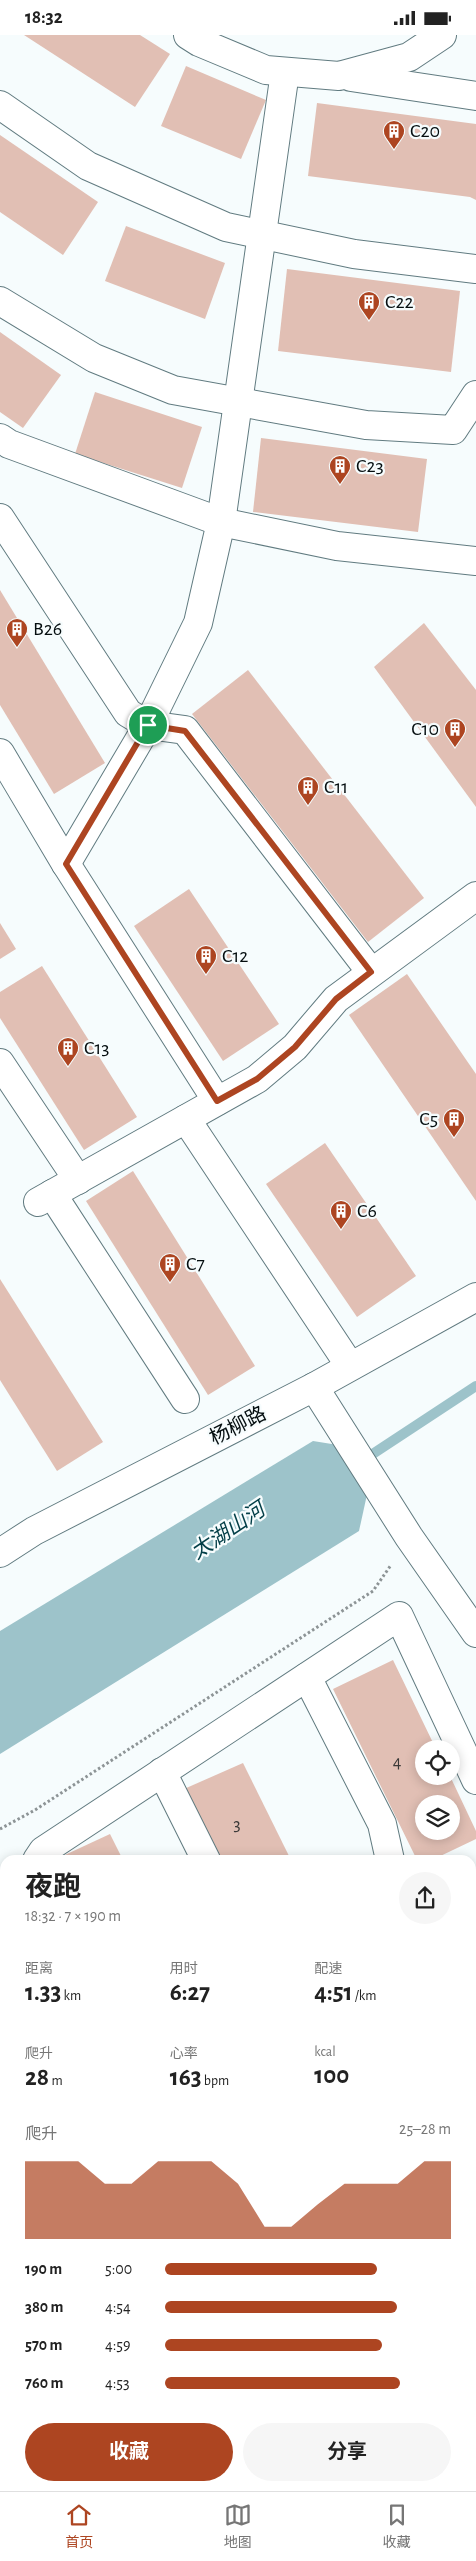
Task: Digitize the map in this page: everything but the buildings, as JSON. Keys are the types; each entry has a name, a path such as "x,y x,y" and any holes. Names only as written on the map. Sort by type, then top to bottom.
{"street":[{"path":"188,35 199,42 266,70 339,75 476,96"},
{"path":"339,75 409,57 442,35"},
{"path":"66,864 148,725 198,623 221,522 285,72"},
{"path":"0,105 88,166 226,227 354,254 476,269"},
{"path":"0,301 94,358 173,390 366,425 453,431 476,395"},
{"path":"0,438 9,444 221,522 337,546 476,561"},
{"path":"0,518 128,713 148,725 185,731 371,972"},
{"path":"0,753 66,864 217,1101"},
{"path":"185,1399 45,1198 257,1079 295,1047 336,999 476,896"},
{"path":"0,1063 78,1180"},
{"path":"186,1119 350,1366"},
{"name":"杨柳路","path":"0,1553 34,1531 314,1387 476,1297"},
{"path":"314,1387 409,1537 476,1633"},
{"path":"40,1855 43,1851 399,1616 476,1780"},
{"path":"307,1677 382,1824 389,1855"},
{"path":"162,1773 203,1855"}],"path":[{"path":"0,1829 35,1810 374,1591 409,1537"}],"water":[{"path":"313,1441 338,1445 368,1490 359,1531 0,1754 0,1631"}],"waterway":[{"name":"太湖山河","path":"362,1461 476,1386"}],"place":[{"name":"C20","path":"394,150"},
{"name":"C22","path":"369,321"},
{"name":"C23","path":"340,485"},
{"name":"B26","path":"17,648"},
{"name":"C10","path":"455,748"},
{"name":"C11","path":"308,806"},
{"name":"C12","path":"206,975"},
{"name":"C13","path":"68,1067"},
{"name":"C5","path":"454,1138"},
{"name":"C6","path":"341,1230"},
{"name":"C7","path":"170,1283"}],"route":[{"path":"148,725 185,731 371,972 336,999 295,1047 257,1079 217,1101 66,864 148,725"}]}
